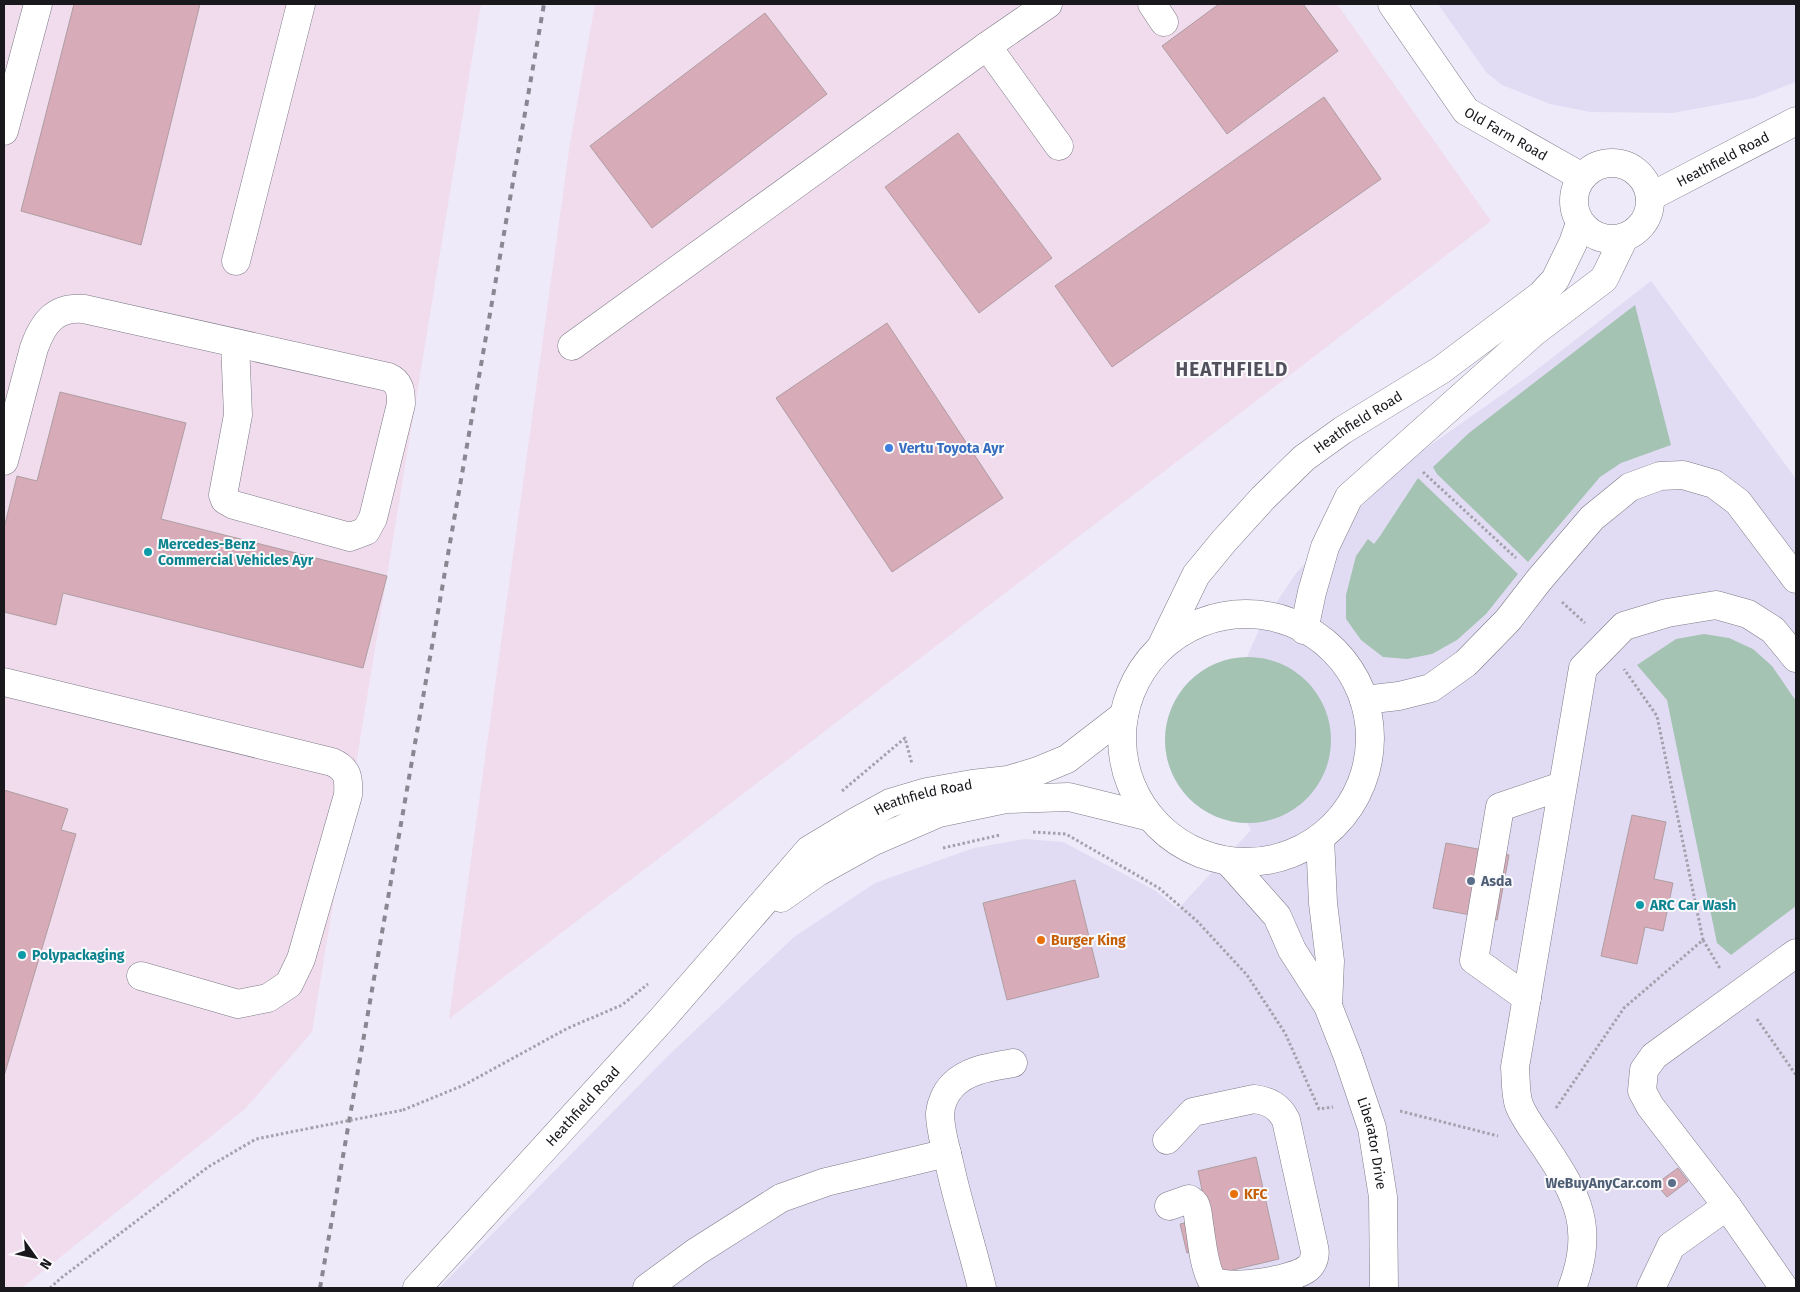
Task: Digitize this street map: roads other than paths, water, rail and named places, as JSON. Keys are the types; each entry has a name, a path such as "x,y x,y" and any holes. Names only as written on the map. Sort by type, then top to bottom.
{"main road":[{"path":"4,132 38,4"},
{"path":"236,261 301,4"},
{"path":"572,346 1048,4"},
{"name":"Old Farm Road","path":"1392,4 1466,111 1582,177"},
{"path":"987,46 1059,146"},
{"name":"Heathfield Road","path":"1650,197 1796,121"},
{"path":"1616,162 1629,166 1647,184 1650,197 1649,211 1644,223 1636,232 1624,238 1612,240 1600,238 1589,232 1580,223 1575,212 1575,188 1582,177 1591,168 1603,163 1616,162"},
{"name":"Heathfield Road","path":"1160,648 1196,575 1263,498 1304,458 1344,430 1441,370 1541,295 1555,280 1573,243 1580,223"},
{"path":"1304,630 1312,592 1325,547 1349,496 1534,332 1604,279 1624,238"},
{"path":"4,461 37,340 44,326 54,316 67,309 84,309 388,377 398,383 402,404 373,518 366,531 350,537 234,505 225,500 223,495 238,415 235,343"},
{"path":"1364,700 1399,696 1431,688 1466,663 1508,620 1592,518 1630,487 1660,476 1683,475 1714,484 1738,502 1796,578"},
{"path":"1572,1288 1579,1267 1584,1235 1580,1212 1576,1198 1559,1168 1532,1130 1519,1104 1516,1067 1583,668 1605,643 1624,626 1667,613 1716,605 1748,614 1773,630 1796,658"},
{"path":"1249,613 1287,620 1322,640 1349,668 1364,700 1370,738 1370,752 1362,782 1343,817 1320,838 1290,854 1258,862 1228,861 1200,854 1171,837 1150,817 1132,789 1122,751 1124,715 1129,696 1141,671 1160,648 1188,628 1216,617 1249,613"},
{"path":"4,682 332,762 341,766 346,773 348,795 301,959 289,984 268,998 238,1004 141,976"},
{"name":"Heathfield Road","path":"416,1288 662,1019 809,850 857,821 890,804 924,805 972,784 1008,780 1038,772 1067,758 1124,715"},
{"path":"1527,998 1474,960 1500,807 1562,786"},
{"name":"Heathfield Road","path":"924,805 939,813 1006,799 1069,797 1150,817"},
{"name":"Liberator Drive","path":"1320,838 1323,903 1330,961 1328,1006"},
{"name":"Liberator Drive","path":"1228,861 1276,916 1292,950 1328,1006 1364,1102 1372,1128 1383,1197 1384,1288"},
{"path":"1784,1288 1727,1206 1650,1106 1642,1091 1644,1070 1654,1056 1796,953"},
{"path":"982,1288 941,1128 940,1111 943,1100 952,1086 964,1076 979,1070 1013,1063"},
{"path":"1166,1140 1193,1112 1254,1099 1264,1100 1276,1106 1286,1120 1314,1247 1313,1261 1308,1268 1298,1274 1240,1288 1225,1288 1212,1280 1205,1260 1196,1206 1189,1200 1169,1206"},
{"path":"647,1288 696,1252 781,1198 826,1182 947,1153"},
{"path":"1651,1288 1671,1246 1727,1206"}],"railway":[{"path":"320,1288 544,4"}],"place":[{"name":"Vertu Toyota Ayr","path":"889,448"},
{"name":"Mercedes-Benz Commercial Vehicles Ayr","path":"148,552"},
{"name":"Asda","path":"1471,881"},
{"name":"ARC Car Wash","path":"1640,905"},
{"name":"Burger King","path":"1041,940"},
{"name":"Polypackaging","path":"22,955"},
{"name":"WeBuyAnyCar.com","path":"1672,1183"},
{"name":"KFC","path":"1234,1194"}],"district":[{"name":"HEATHFIELD","path":"1232,369"}]}
